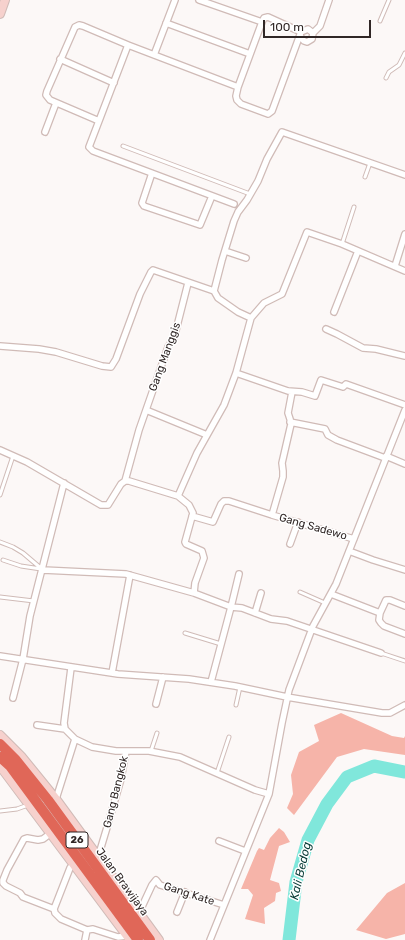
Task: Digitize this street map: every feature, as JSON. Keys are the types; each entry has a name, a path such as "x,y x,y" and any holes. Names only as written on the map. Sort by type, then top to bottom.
{"highway":[{"name":"Jalan Brawijaya","path":"0,744 16,760 48,800 150,940"},
{"name":"Jalan Brawijaya","path":"0,757 10,766 138,940"}],"street":[{"path":"0,14 5,0"},
{"path":"154,55 174,0"},
{"path":"199,0 262,22"},
{"path":"313,33 308,29 301,34 270,113 265,113 241,104 237,100 238,87 264,18 268,18 301,34 304,41 307,42 312,39 313,33 320,26 329,0"},
{"path":"166,22 250,54"},
{"path":"99,121 50,100 46,94 72,31 79,25 238,87"},
{"path":"128,45 89,145 91,149 234,204"},
{"path":"60,59 114,83"},
{"path":"45,132 56,102"},
{"path":"214,291 238,212 258,181 267,159 282,132 405,175"},
{"path":"152,173 142,202 144,206 200,225 212,196"},
{"path":"178,496 197,453 224,405 236,373 251,318 264,303 282,294 307,232 342,244 405,271"},
{"path":"395,266 405,234"},
{"path":"225,251 246,258"},
{"path":"334,312 358,251"},
{"path":"0,346 56,352 102,366 111,367 116,359 140,294 153,270 214,291 218,298 238,312 251,318"},
{"name":"Gang Manggis","path":"125,481 139,430 168,347 174,338 188,283"},
{"path":"326,329 363,348 376,349 405,356"},
{"path":"236,373 292,392 302,392 315,396 321,380 344,387 346,384 405,404"},
{"path":"272,515 283,477 282,460 290,422 288,413 292,392"},
{"path":"146,410 207,435"},
{"path":"210,940 269,794 287,697 312,629 336,584 405,410"},
{"path":"290,422 325,429 328,434 337,440 405,464"},
{"path":"0,450 64,483 99,504 106,506 112,500 120,484 125,481 133,481 178,496 192,509 192,516 185,542 186,544 202,551 204,558 195,583 194,593"},
{"path":"13,698 23,659 30,616 43,570 64,483"},
{"name":"Gang Sadewo","path":"192,516 213,522 221,504 224,501 229,501 354,539"},
{"path":"290,544 298,522"},
{"path":"349,551 405,570"},
{"path":"43,570 130,574 194,593 231,607 242,608 271,619 286,621 312,629 381,653"},
{"path":"112,673 130,574"},
{"path":"211,682 239,574"},
{"path":"255,613 261,593"},
{"path":"331,594 380,614"},
{"path":"405,606 390,600 386,600 380,614 381,623 384,626 405,634"},
{"path":"0,656 70,668 211,682 287,697 382,713 390,712 405,705"},
{"path":"70,668 64,724 65,729 75,739 92,747 116,751 151,751 180,757 269,794"},
{"path":"156,704 163,677"},
{"path":"37,725 65,729"},
{"path":"0,735 21,756 56,799 159,940"},
{"path":"56,799 75,739"},
{"name":"Gang Bangkok","path":"97,856 99,854 121,778 126,751"},
{"path":"0,766 129,938"},
{"path":"51,833 44,839 24,839 7,870 3,883 24,897 54,909 55,913 61,919 88,930 93,928 129,938"},
{"path":"219,841 245,851"},
{"path":"54,909 70,868 74,863"},
{"name":"Gang Kate","path":"139,913 152,885 156,880 160,884 224,905"},
{"path":"177,912 185,892"},
{"path":"86,940 88,930"}],"lane":[{"path":"380,21 389,0"},
{"path":"386,78 389,72 399,65 405,53"},
{"path":"123,146 250,194"},
{"path":"365,177 370,163"},
{"path":"342,244 354,207"},
{"path":"0,495 13,456"},
{"path":"0,542 23,553 43,570"},
{"path":"3,560 21,566 43,570"},
{"path":"300,592 325,603"},
{"path":"0,596 34,601"},
{"path":"185,633 221,644"},
{"path":"381,653 405,661"},
{"path":"236,705 240,687"},
{"path":"151,751 157,732"},
{"path":"217,773 229,737"},
{"path":"0,810 17,809 30,804"}],"shaded area":[{"path":"341,713 392,736 404,738 405,736 405,755 364,749 337,757 294,815 287,808 293,794 291,775 299,752 319,741 314,725"},
{"path":"279,828 284,832 290,842 279,846 270,880 279,883 281,891 276,893 275,901 264,908 265,924 245,919 253,895 248,889 241,889 257,851 259,848 264,850 270,838"},
{"path":"405,883 405,934 386,939 356,930 387,893"}],"waterway":[{"name":"Kali Bedog","path":"289,940 296,882 308,840 327,804 347,777 374,766 405,772"}]}
